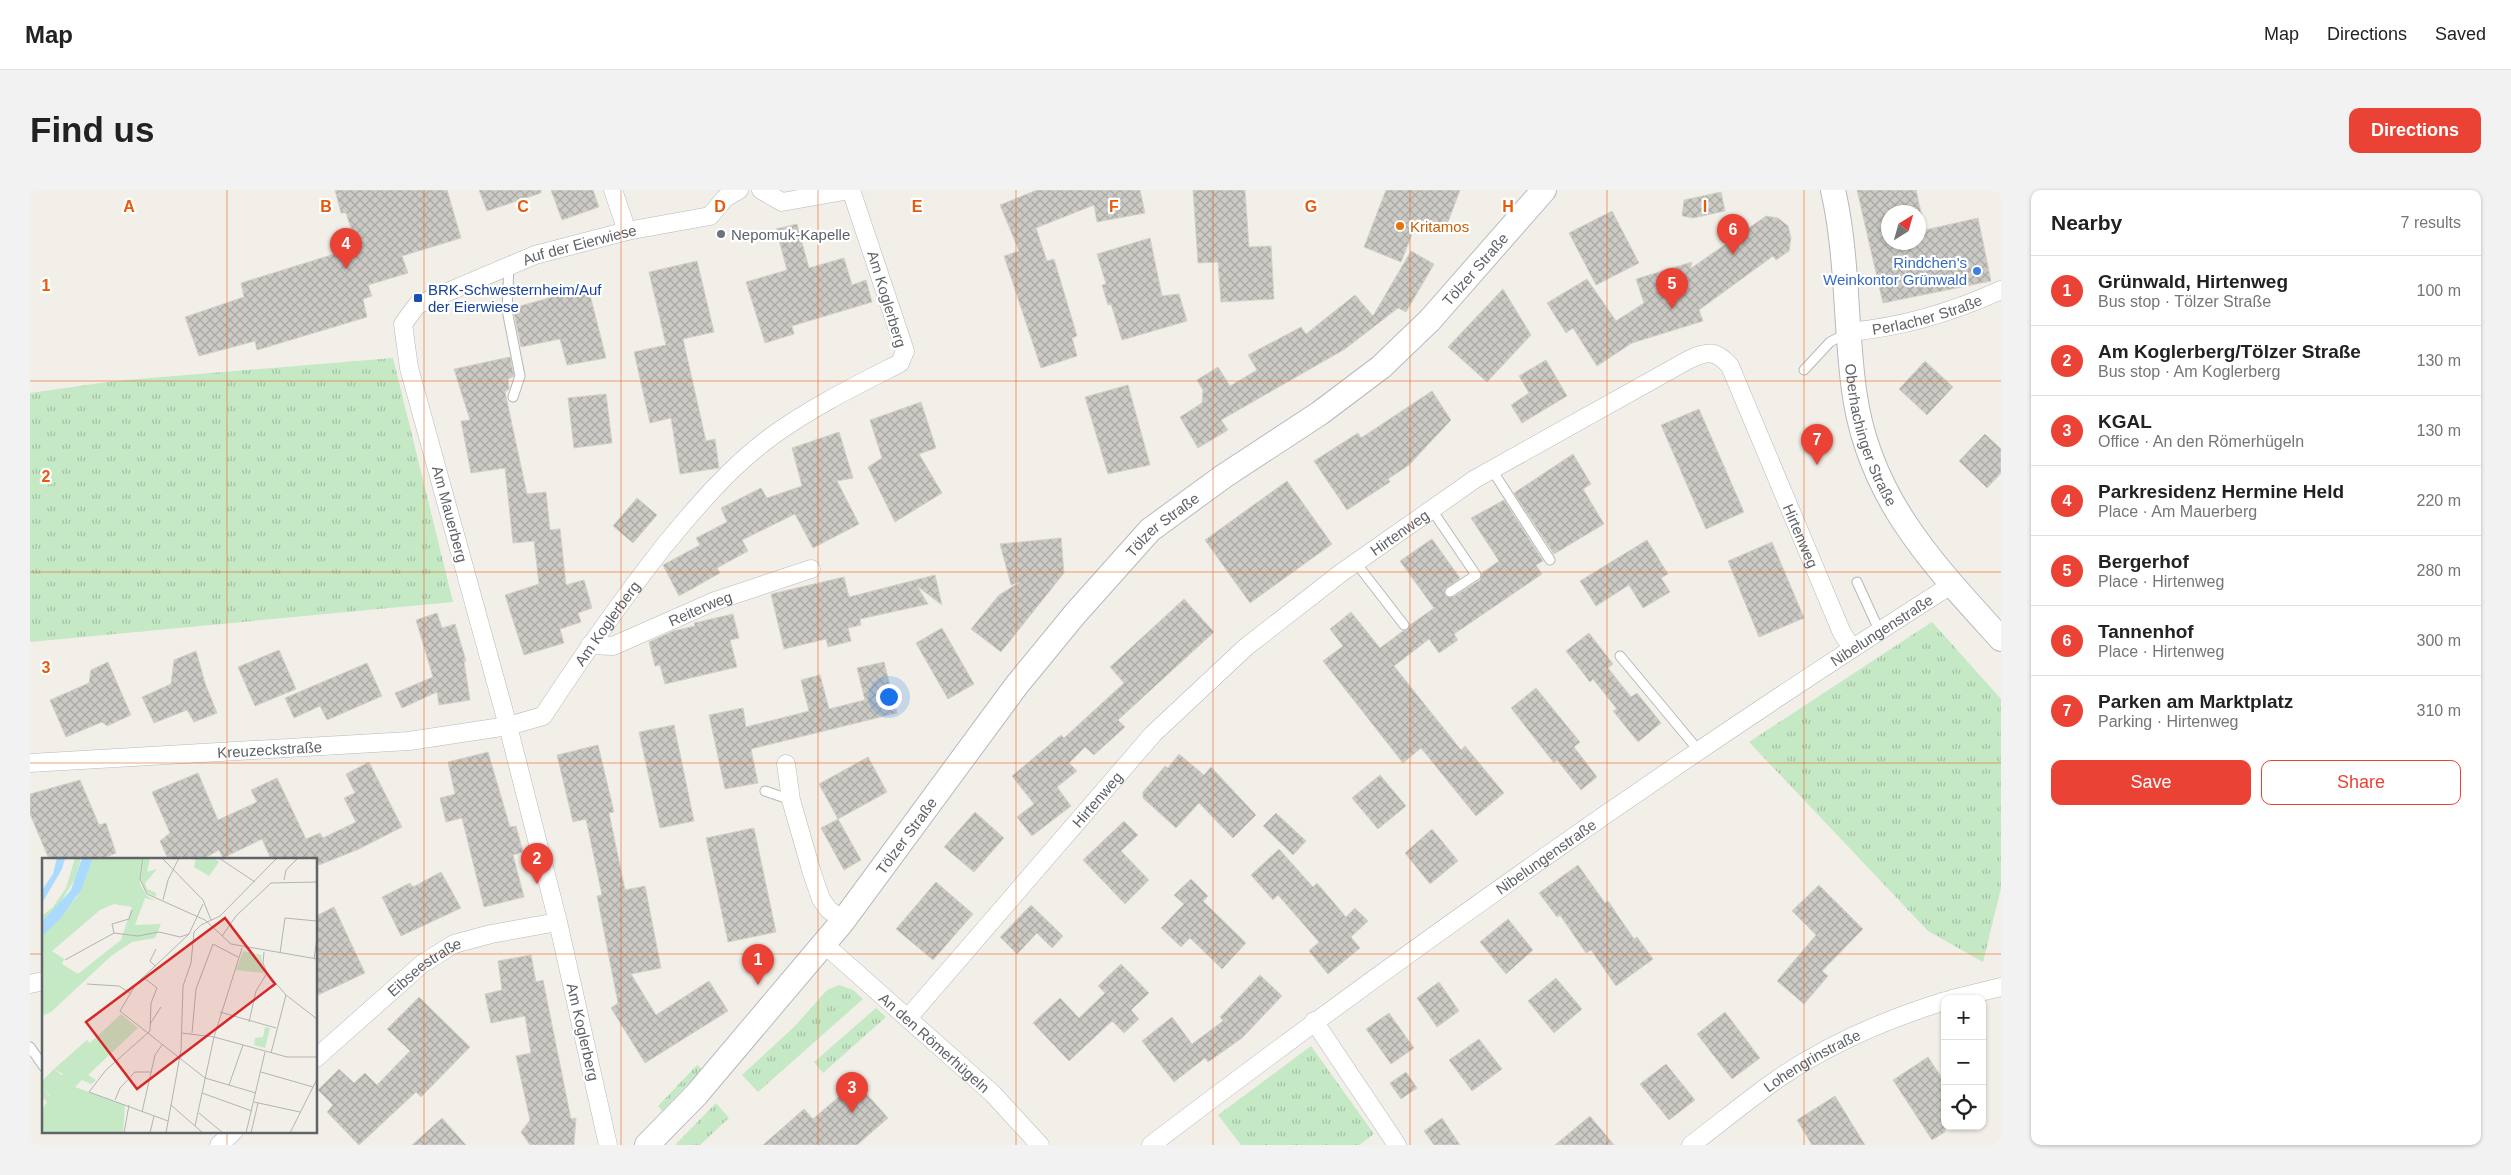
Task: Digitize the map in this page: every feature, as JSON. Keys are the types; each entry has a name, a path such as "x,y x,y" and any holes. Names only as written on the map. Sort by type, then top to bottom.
{"main road":[{"name":"Tölzer Straße","path":"647,1145 702,1089 824,944 1016,686 1075,614 1150,530 1224,476 1320,413 1381,367 1436,313 1544,190"},
{"name":"Oberhachinger Straße","path":"1833,190 1850,332 1854,390 1868,452 1879,480 1915,541 2001,640"}],"street":[{"path":"613,190 627,231"},
{"name":"Auf der Eierwiese","path":"417,305 535,255 627,231 710,216 725,198 738,190"},
{"path":"762,190 782,202 850,190"},
{"name":"Am Koglerberg","path":"608,1145 558,922 508,726 543,716 590,645 646,569 700,502 740,462 773,435 815,408 900,363 905,351 850,190"},
{"name":"Perlacher Straße","path":"1850,332 1875,330 1929,317 1975,302 2001,290"},
{"name":"Am Mauerberg","path":"417,305 403,324 409,368 508,726"},
{"name":"Hirtenweg","path":"908,1018 1153,734 1246,647 1356,563 1492,470 1690,359 1706,352 1721,356 1730,366 1842,632 1852,648"},
{"name":"Reiterweg","path":"590,645 613,646 715,601 811,569"},
{"name":"Nibelungenstraße","path":"1151,1145 1314,1021 1538,861 1852,648 1951,584"},
{"name":"Kreuzeckstraße","path":"30,763 409,741 508,726"},
{"path":"786,764 792,800 821,899 828,909 842,921"},
{"name":"Eibseestraße","path":"318,1056 422,964 454,944 491,934 558,922"},
{"name":"An den Römerhügeln","path":"824,944 994,1094 1040,1145"},
{"path":"1968,995 2001,987"},
{"name":"Lohengrinstraße","path":"1691,1145 1780,1078 1814,1057 1856,1035 1908,1013 1941,1002"},
{"path":"1314,1021 1397,1145"},
{"path":"219,1145 233,1132"}],"lane":[{"path":"510,266 507,310 520,376 513,397"},
{"path":"1804,370 1830,342 1841,334 1850,332"},
{"path":"1492,470 1550,560"},
{"path":"1432,510 1476,575 1450,592"},
{"path":"1356,563 1404,625"},
{"path":"1857,582 1879,630"},
{"path":"1620,656 1699,751"},
{"path":"765,791 792,800"},
{"path":"30,1047 42,1064"}],"green space":[{"path":"393,358 453,602 30,642 30,393 115,381"},
{"path":"1932,622 2001,699 2001,888 1983,962 1928,931 1749,742"},
{"path":"839,985 853,990 863,999 758,1092 742,1075 795,1026 827,990"},
{"path":"876,1008 886,1017 823,1073 814,1062"},
{"path":"1311,1046 1374,1134 1359,1145 1241,1145 1218,1115"},
{"path":"697,1065 702,1069 662,1111 658,1106"},
{"path":"716,1103 729,1118 700,1145 675,1145"}],"building":[{"path":"335,190 447,190 461,238 402,256 408,273 368,285 372,296 363,299 367,317 257,350 255,341 199,356 185,317 244,297 241,283 357,247 346,213 341,213"},
{"path":"479,190 541,190 541,193 487,211"},
{"path":"551,190 593,190 599,207 562,220"},
{"path":"1037,190 1140,190 1145,213 1097,222 1094,205 1036,228 1047,261 1054,259 1077,336 1072,338 1077,356 1041,368 1004,256 1019,251 1000,205"},
{"path":"1193,190 1245,190 1249,247 1271,246 1274,299 1221,302 1218,262 1198,263"},
{"path":"1386,190 1460,190 1445,230 1418,219 1401,262 1364,247"},
{"path":"1857,190 1916,190 1919,205 1881,205 1881,250 1926,250 1926,230 1978,218 1991,281 1883,303"},
{"path":"1721,192 1725,211 1693,218 1682,216 1684,200"},
{"path":"1612,211 1639,263 1596,285 1569,233"},
{"path":"1766,216 1778,218 1788,226 1791,238 1789,251 1776,260 1773,256 1699,310 1703,321 1632,343 1597,366 1573,328 1566,333 1547,303 1587,279 1616,321 1644,303 1636,279 1692,262 1690,269"},
{"path":"797,224 809,268 844,258 852,285 866,280 872,302 792,326 794,334 765,343 746,282 787,270 776,229"},
{"path":"1150,238 1162,296 1179,294 1187,321 1122,340 1111,304 1108,305 1102,285 1106,284 1097,254"},
{"path":"1411,251 1434,264 1406,312 1398,308 1345,349 1221,420 1228,430 1198,448 1180,417 1202,403 1203,390 1197,380 1218,367 1230,386 1257,370 1248,355 1301,327 1306,334 1355,295 1373,316"},
{"path":"697,261 714,332 683,339 706,441 715,439 719,468 680,474 671,418 650,423 634,352 666,345 649,272"},
{"path":"588,287 606,358 567,365 560,339 521,347 513,308"},
{"path":"1503,289 1531,335 1487,382 1448,347"},
{"path":"510,357 514,376 508,379 509,389 505,392 527,494 546,492 550,530 560,529 566,585 584,580 592,608 578,613 581,622 560,629 564,643 524,655 505,595 539,584 534,541 513,543 505,468 471,473 461,421 470,420 454,369"},
{"path":"1546,360 1567,396 1522,423 1511,405 1529,393 1519,376"},
{"path":"1925,361 1953,387 1927,415 1899,389"},
{"path":"1128,385 1150,465 1108,474 1085,397"},
{"path":"1432,391 1451,420 1409,465 1388,479 1390,482 1347,510 1314,461 1358,433 1361,438"},
{"path":"606,394 612,443 574,448 568,398"},
{"path":"921,402 936,448 919,454 942,493 895,522 868,467 882,458 870,420"},
{"path":"1699,409 1744,512 1706,529 1661,425"},
{"path":"839,432 853,478 837,481 859,524 813,548 795,514 742,540 748,551 717,568 720,573 679,596 663,565 700,545 696,538 727,522 721,508 761,488 767,498 802,486 792,448"},
{"path":"1985,434 2001,449 2001,473 1987,488 1959,461"},
{"path":"1573,454 1591,484 1583,489 1604,524 1554,554 1514,493"},
{"path":"1287,481 1332,544 1250,603 1205,540"},
{"path":"637,498 657,515 633,543 613,526"},
{"path":"1504,500 1543,561 1536,565 1542,574 1454,634 1458,640 1439,653 1429,639 1394,666 1461,750 1465,746 1504,793 1476,816 1421,748 1403,763 1323,661 1343,646 1330,629 1351,612 1380,648 1407,630 1410,625 1434,608 1400,561 1432,539 1460,578 1445,589 1444,593 1447,597 1453,597 1480,580 1482,573 1499,561 1471,518"},
{"path":"1061,538 1064,573 1001,652 971,629 999,595 1020,582 1011,585 1000,544"},
{"path":"1647,540 1668,574 1661,578 1670,592 1643,608 1629,585 1596,606 1580,581"},
{"path":"1772,542 1804,618 1759,637 1728,561"},
{"path":"935,575 942,605 917,586 928,604 860,619 861,625 848,628 851,641 828,647 826,639 784,649 771,594 844,577 849,597"},
{"path":"1184,599 1214,632 1118,720 1125,727 1094,755 1085,747 1069,763 1077,771 1057,787 1071,806 1032,836 1017,817 1034,804 1012,776 1061,735 1064,738 1124,683 1110,667"},
{"path":"437,613 442,628 455,624 466,661 464,661 470,700 439,705 437,692 402,708 395,693 433,677 416,620"},
{"path":"733,614 739,638 730,640 737,667 665,684 660,665 655,666 649,642 673,631 695,626 694,623"},
{"path":"942,628 974,684 948,699 916,643"},
{"path":"1589,633 1613,664 1608,668 1631,697 1637,693 1661,723 1638,742 1613,711 1617,709 1593,679 1590,682 1566,651"},
{"path":"279,650 296,689 255,706 238,667"},
{"path":"196,651 205,683 217,713 194,722 187,710 154,723 142,697 171,684 174,660"},
{"path":"108,662 131,715 107,726 102,722 66,737 50,700 89,683 91,670"},
{"path":"884,662 897,713 751,749 758,783 725,789 709,715 743,708 746,727 809,711 801,680 820,675 829,709 865,700 857,668"},
{"path":"367,663 382,696 327,720 320,706 294,718 285,698"},
{"path":"1536,688 1580,742 1574,747 1597,777 1581,790 1557,760 1554,763 1511,708"},
{"path":"674,725 694,821 660,828 639,732"},
{"path":"598,745 614,812 609,813 625,890 645,886 661,968 631,974 656,1015 709,981 728,1011 645,1063 611,1008 618,1003 597,896 602,895 586,819 573,822 557,755"},
{"path":"488,752 510,827 516,826 523,852 513,855 524,897 484,907 462,818 446,822 440,798 455,794 448,762"},
{"path":"1179,754 1204,775 1211,767 1256,815 1233,838 1199,803 1176,828 1143,798 1143,792 1165,766 1168,768"},
{"path":"868,757 887,792 838,819 819,784"},
{"path":"369,762 402,827 359,849 319,865 318,858 271,858 262,839 223,858 219,850 205,858 168,858 160,841 170,833 152,792 198,773 218,820 257,802 251,790 277,778 306,839 320,833 323,838 356,822 344,798 355,793 346,774"},
{"path":"1380,775 1406,806 1378,829 1352,798"},
{"path":"80,780 99,825 106,823 116,853 104,858 49,858 30,814 30,794"},
{"path":"975,812 1004,838 974,872 944,847"},
{"path":"1276,813 1306,841 1293,855 1263,826"},
{"path":"838,819 861,860 844,870 821,828"},
{"path":"1124,821 1138,835 1121,851 1149,880 1125,904 1083,860"},
{"path":"754,828 776,932 728,942 706,838"},
{"path":"1432,829 1458,861 1430,884 1405,853"},
{"path":"1279,849 1313,887 1317,883 1346,917 1355,908 1368,921 1351,937 1360,948 1328,974 1309,951 1319,942 1278,895 1273,900 1251,875"},
{"path":"1578,865 1605,903 1608,901 1634,939 1637,937 1653,959 1616,986 1591,950 1586,953 1560,915 1557,917 1539,893"},
{"path":"441,872 461,908 401,936 382,897 410,883 413,887"},
{"path":"1191,879 1208,896 1203,901 1246,943 1222,969 1190,938 1181,947 1161,928 1184,904 1174,895"},
{"path":"936,882 973,914 933,960 896,929"},
{"path":"1819,885 1863,929 1822,971 1828,976 1804,1004 1777,981 1816,935 1792,911"},
{"path":"1031,905 1063,936 1052,948 1037,933 1017,954 1000,937"},
{"path":"334,907 365,973 318,995 318,915"},
{"path":"1508,919 1533,950 1506,974 1480,942"},
{"path":"531,955 536,982 543,980 571,1119 576,1118 574,1145 530,1145 521,1132 530,1120 516,1056 531,1053 525,1016 491,1023 485,994 502,990 498,961"},
{"path":"1121,964 1149,993 1131,1010 1139,1019 1124,1033 1112,1021 1069,1061 1033,1023 1060,998 1079,1018 1105,993 1098,986"},
{"path":"1260,975 1282,996 1242,1038 1208,1062 1205,1058 1174,1082 1142,1041 1172,1017 1192,1044 1223,1021 1220,1017"},
{"path":"1556,978 1582,1009 1554,1033 1528,1001"},
{"path":"1439,982 1459,1011 1437,1027 1417,998"},
{"path":"419,997 470,1047 421,1097 416,1092 359,1145 327,1112 333,1105 318,1090 339,1069 354,1083 365,1073 377,1085 410,1051 387,1029"},
{"path":"1725,1012 1760,1058 1732,1079 1697,1034"},
{"path":"1389,1013 1414,1048 1391,1064 1366,1029"},
{"path":"1479,1039 1502,1069 1472,1091 1449,1060"},
{"path":"1928,1057 1941,1077 1941,1130 1945,1130 1945,1132 1932,1140 1893,1080"},
{"path":"1666,1064 1695,1100 1669,1120 1640,1084"},
{"path":"1406,1072 1417,1088 1401,1099 1390,1083"},
{"path":"856,1082 888,1118 857,1145 763,1145 804,1109 813,1119"},
{"path":"1835,1096 1865,1145 1812,1145 1797,1120"},
{"path":"1590,1116 1614,1145 1555,1145"},
{"path":"442,1118 466,1145 412,1145"},
{"path":"1442,1118 1460,1145 1434,1145 1424,1131"}],"place":[{"name":"Kritamos","path":"1400,226"},
{"name":"Nepomuk-Kapelle","path":"721,234"},
{"name":"Tannenhof","path":"1733,255"},
{"name":"Parkresidenz Hermine Held","path":"346,269"},
{"name":"Rindchen's Weinkontor Grünwald","path":"1977,271"},
{"name":"BRK-Schwesternheim/Auf der Eierwiese","path":"418,298"},
{"name":"Bergerhof","path":"1672,309"},
{"name":"Parken am Marktplatz","path":"1817,465"},
{"name":"Am Koglerberg/Tölzer Straße","path":"537,884"},
{"name":"Grünwald, Hirtenweg","path":"758,985"},
{"name":"KGAL","path":"852,1113"}]}
